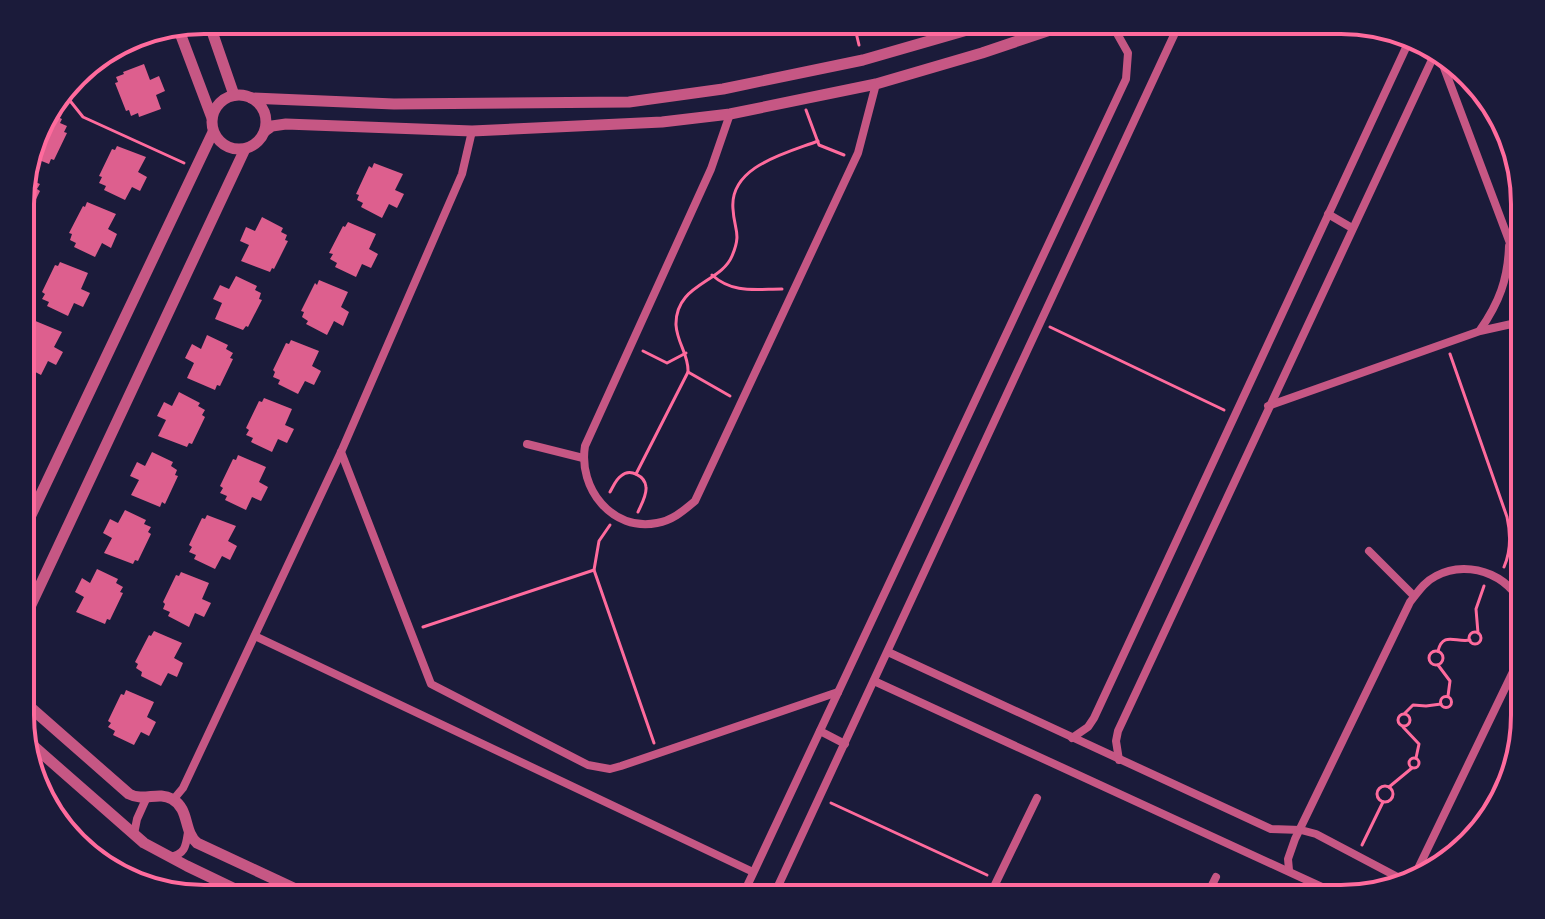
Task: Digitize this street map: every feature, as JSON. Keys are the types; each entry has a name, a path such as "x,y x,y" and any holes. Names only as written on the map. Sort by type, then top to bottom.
{"street":[{"path":"213,34 234,95"},
{"path":"212,118 219,103 234,95 394,104 629,102 723,89 863,60 953,34"},
{"path":"213,132 226,147 245,149 257,143 272,126 286,124 472,131 662,122 730,114 876,84 1038,34"},
{"path":"747,885 1126,79 1128,53 1116,34"},
{"path":"779,885 1175,34"},
{"path":"34,509 213,132 212,118 181,35"},
{"path":"1072,738 1088,727 1094,718 1406,47"},
{"path":"1119,760 1118,731 1431,61"},
{"path":"1445,70 1510,243 1503,290 1480,331"},
{"path":"730,114 711,169 585,446 583,458 587,484 602,506 617,517 634,523 656,523 678,516 695,501 855,158 876,84"},
{"path":"251,98 264,112 265,131"},
{"path":"173,800 183,788 341,452 462,174 472,131"},
{"path":"34,598 245,149"},
{"path":"1328,214 1352,228"},
{"path":"1268,406 1480,331 1511,324"},
{"path":"527,444 583,458"},
{"path":"341,452 431,684 588,765 610,769 838,692"},
{"path":"1369,551 1414,596"},
{"path":"1289,870 1290,848 1414,596 1437,575 1454,569 1489,573 1511,589"},
{"path":"255,636 753,872"},
{"path":"888,652 1271,829 1316,834 1398,875"},
{"path":"1417,866 1511,675"},
{"path":"874,681 1320,885"},
{"path":"34,711 129,794 146,799 160,796 173,800 183,810 188,832 186,848 179,855 168,857"},
{"path":"820,731 845,744"},
{"path":"38,750 144,843 227,885"},
{"path":"995,885 1037,798"},
{"path":"134,834 146,799"},
{"path":"188,832 197,843 287,885"},
{"path":"1212,885 1216,877"}],"path":[{"path":"856,34 863,60"},
{"path":"802,99 823,148 855,158"},
{"path":"70,101 83,117 195,168"},
{"path":"636,474 688,372 686,353 676,325 679,307 692,291 730,261 737,242 738,225 733,209 735,191 744,176 757,166 818,141"},
{"path":"712,275 730,288 741,290 794,288"},
{"path":"1042,323 1234,415"},
{"path":"1446,343 1511,531 1509,556 1498,578"},
{"path":"631,344 663,362 671,362 686,353"},
{"path":"688,372 741,402"},
{"path":"602,506 620,476 636,474 643,479 646,487 634,523"},
{"path":"617,517 599,541 594,570 658,754"},
{"path":"410,632 594,570"},
{"path":"1438,652 1439,646 1448,638 1470,640 1475,644 1481,640 1476,609 1489,573"},
{"path":"1470,640 1471,635 1478,633"},
{"path":"1383,802 1377,794 1379,789 1389,787 1419,765 1416,758 1419,744 1397,719 1413,705 1441,704 1443,707 1450,706 1452,702 1448,696 1450,681 1429,657 1431,653 1438,652"},
{"path":"1438,652 1443,657 1438,665"},
{"path":"1441,704 1442,697 1448,696"},
{"path":"1403,727 1410,721 1405,713"},
{"path":"1357,855 1383,802 1392,797 1389,787"},
{"path":"820,797 1008,885"}],"building":[{"path":"144,64 150,80 159,76 165,91 156,95 161,109 139,117 138,113 131,116 115,83 118,82 116,77"},
{"path":"58,117 62,119 60,123 67,126 64,132 67,133 49,164 40,160"},
{"path":"117,146 146,157 138,172 147,177 140,191 132,187 125,200 104,190 106,186 99,183 102,177 99,176 112,149 115,150"},
{"path":"374,163 403,174 395,190 404,194 397,208 389,204 382,218 361,207 363,203 357,200 359,195 356,194 369,166 372,168"},
{"path":"35,182 40,184 37,189 40,191 34,203"},
{"path":"87,202 116,214 108,229 117,234 111,248 102,243 95,257 74,247 76,243 70,240 72,234 69,233"},
{"path":"262,217 283,228 281,232 287,235 285,240 288,241 270,272 241,261 249,245 240,241 246,227 255,231"},
{"path":"348,222 376,234 369,249 378,254 371,268 362,264 356,277 335,267 337,263 330,259 333,254 329,253"},
{"path":"60,262 88,273 81,289 90,293 83,307 74,303 68,316 47,306 49,302 42,299 45,294 42,292 55,265 58,266"},
{"path":"236,276 257,286 255,290 261,293 259,299 262,300 248,327 243,330 215,319 222,303 213,299 220,285 229,289"},
{"path":"319,280 348,292 341,307 349,312 343,326 334,321 327,335 306,324 308,321 302,317 304,312 301,311"},
{"path":"34,320 62,332 54,347 63,352 56,365 48,361 41,375 34,371"},
{"path":"207,335 228,345 226,349 233,353 220,386 217,385 215,390 187,378 194,363 185,358 192,344 201,349"},
{"path":"291,340 319,351 312,366 321,371 314,385 305,381 298,394 278,384 280,380 273,377 273,370 286,343 289,344"},
{"path":"179,392 200,403 198,406 205,410 202,415 205,417 192,444 189,443 187,447 158,436 166,420 157,416 164,402 172,406"},
{"path":"264,398 292,409 285,425 294,429 287,443 278,439 272,452 251,442 253,438 246,435 249,430 246,428 259,401 262,402"},
{"path":"152,452 173,462 171,466 177,470 175,475 178,476 165,504 162,502 160,507 131,495 139,480 130,476 137,462 145,466"},
{"path":"238,455 266,467 259,482 268,487 261,501 252,497 246,510 225,500 227,496 220,493 223,488 220,486"},
{"path":"125,510 146,520 144,524 151,527 148,532 151,534 138,561 135,560 133,564 104,553 112,538 103,533 110,519 118,523"},
{"path":"207,515 236,526 228,541 237,546 230,560 222,556 215,569 194,559 196,555 189,552 192,547 189,545 202,518 205,519"},
{"path":"97,569 118,579 116,583 123,587 110,620 107,619 105,624 76,612 84,597 75,592 82,578 90,583"},
{"path":"181,572 209,583 202,599 211,603 204,617 195,613 189,627 168,616 170,612 163,609 163,602 176,575 179,576"},
{"path":"154,631 182,643 174,658 183,663 177,677 168,673 161,686 141,676 142,672 136,668 138,664 135,662"},
{"path":"126,690 154,702 147,717 156,722 149,736 141,732 134,745 113,735 115,731 108,727 121,694 124,695"}]}
